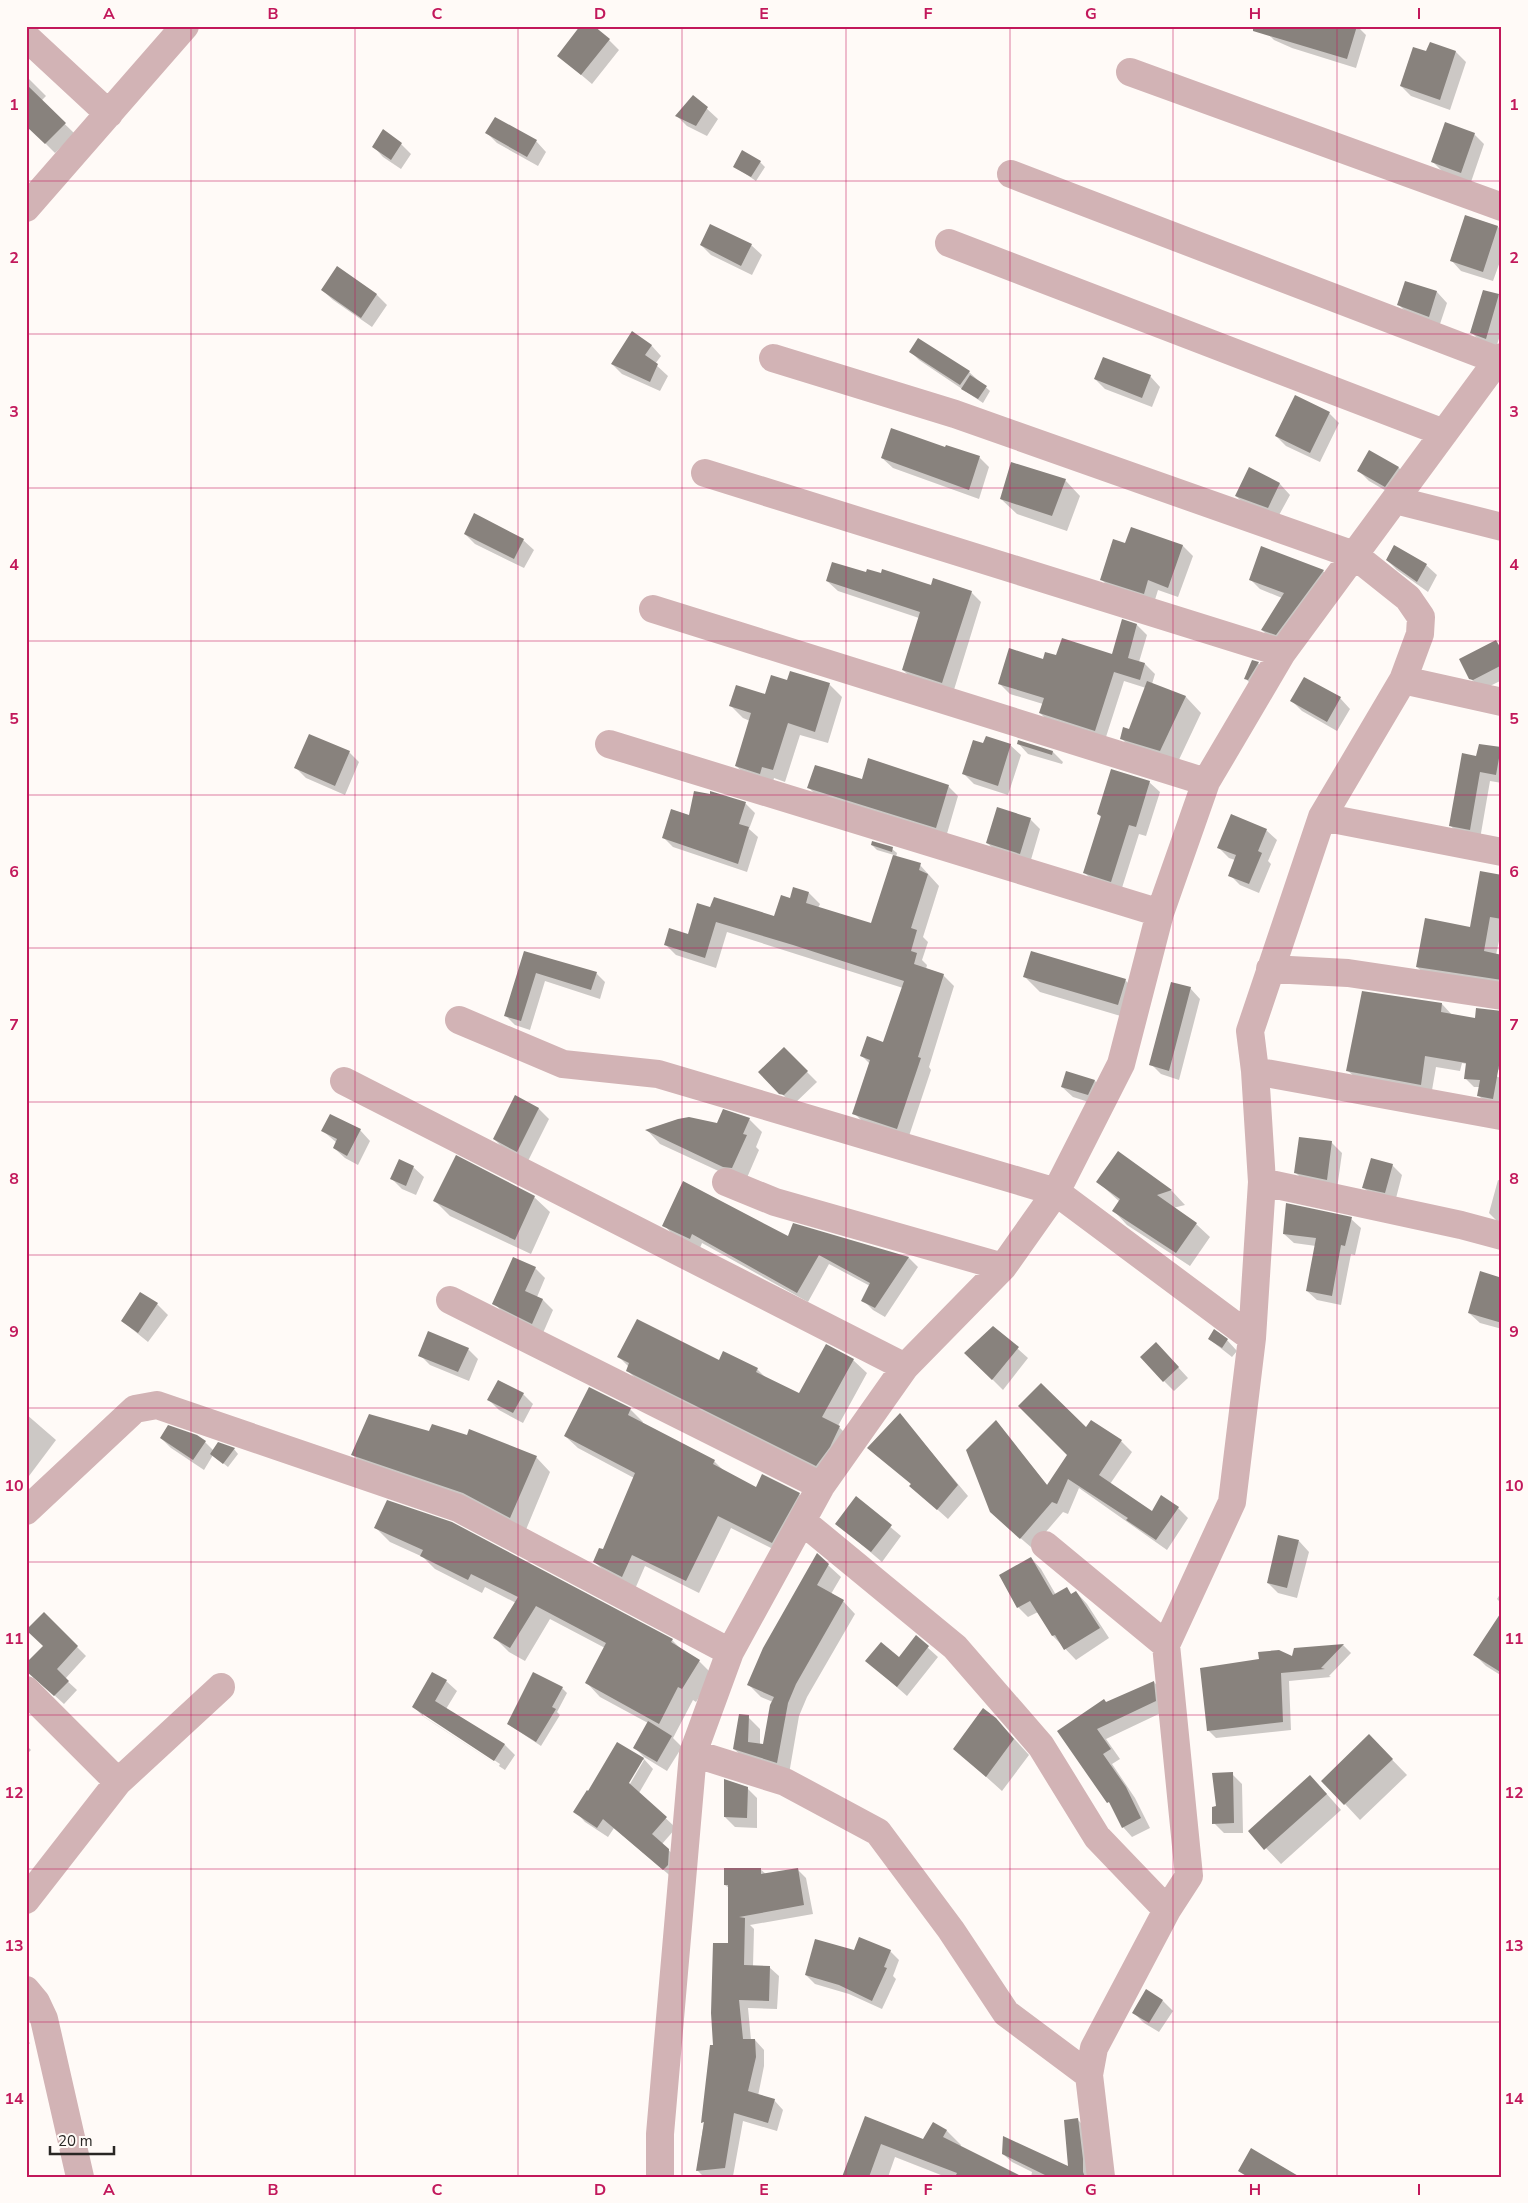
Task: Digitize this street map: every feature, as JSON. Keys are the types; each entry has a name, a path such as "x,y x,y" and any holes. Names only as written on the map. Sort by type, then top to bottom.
{"street":[{"path":"26,208 185,26"},
{"path":"26,38 109,114"},
{"path":"1130,72 1502,208"},
{"path":"660,2177 660,2134 692,1753 730,1652 821,1486 905,1367 1003,1267 1056,1192 1121,1064 1160,913 1206,782 1282,653 1500,355 1011,174"},
{"path":"949,243 1444,433"},
{"path":"773,358 955,414 1354,555 1408,598 1421,617 1420,634 1403,680 1322,817 1250,1031 1255,1071 1262,1182 1252,1338 1232,1502 1166,1645 1189,1876 1167,1910 1094,2048 1089,2075 1101,2177"},
{"path":"705,473 1282,653"},
{"path":"1395,500 1502,527"},
{"path":"653,609 1206,782"},
{"path":"1403,680 1502,702"},
{"path":"609,744 1160,913"},
{"path":"1322,817 1502,852"},
{"path":"1270,969 1348,973 1502,996"},
{"path":"459,1020 563,1064 658,1074 1056,1192 1252,1338"},
{"path":"1255,1071 1502,1116"},
{"path":"344,1081 905,1367"},
{"path":"726,1182 774,1202 1003,1267"},
{"path":"1262,1182 1502,1236"},
{"path":"450,1300 821,1486"},
{"path":"26,1511 135,1409 157,1404 458,1508 730,1652"},
{"path":"802,1521 955,1647 1041,1746 1097,1837 1167,1910"},
{"path":"1045,1545 1166,1645"},
{"path":"28,1894 118,1782 221,1686"},
{"path":"26,1690 118,1782"},
{"path":"692,1753 785,1782 878,1832 951,1930 1006,2013 1089,2075"},
{"path":"26,1990 36,2002 44,2019 80,2177"}],"building":[{"path":"580,26 594,26 610,39 581,75 557,56"},
{"path":"1253,26 1357,26 1347,59 1253,31"},
{"path":"1430,42 1456,51 1440,100 1400,86 1413,47 1426,51"},
{"path":"26,84 66,123 45,144 26,126"},
{"path":"693,95 708,107 696,126 675,116"},
{"path":"495,117 537,140 527,157 485,133"},
{"path":"1445,122 1475,133 1461,173 1431,162"},
{"path":"383,129 402,143 391,160 372,147"},
{"path":"742,150 761,161 751,177 733,167"},
{"path":"1465,215 1498,226 1483,272 1450,261"},
{"path":"710,224 752,244 741,266 700,245"},
{"path":"337,266 377,294 361,318 321,290"},
{"path":"1405,281 1437,291 1429,317 1397,305"},
{"path":"1483,290 1499,294 1486,339 1470,333"},
{"path":"632,331 652,345 645,355 658,364 650,382 611,364"},
{"path":"918,338 970,371 960,385 909,352"},
{"path":"1103,357 1151,375 1142,398 1094,379"},
{"path":"970,375 987,386 978,399 961,389"},
{"path":"1295,395 1330,412 1310,453 1275,436"},
{"path":"891,428 945,447 946,445 980,456 969,490 881,458"},
{"path":"1369,450 1399,467 1385,487 1357,471"},
{"path":"1011,462 1066,479 1052,516 1000,499"},
{"path":"1249,467 1280,483 1268,508 1235,496"},
{"path":"474,513 524,539 514,559 464,534"},
{"path":"1131,527 1183,545 1168,588 1148,580 1144,594 1100,580 1113,539 1125,543"},
{"path":"1394,545 1427,564 1417,582 1386,560"},
{"path":"1261,546 1324,570 1276,635 1261,630 1284,593 1249,580"},
{"path":"832,562 866,572 867,569 881,573 882,569 931,585 933,578 972,591 942,683 902,670 920,612 826,581"},
{"path":"1122,619 1137,624 1128,658 1145,663 1140,680 1114,672 1095,731 1039,713 1044,698 998,684 1009,648 1043,659 1045,652 1056,655 1062,638 1112,654"},
{"path":"1496,640 1502,651 1502,665 1473,680 1469,679 1459,659"},
{"path":"1252,660 1259,662 1248,680 1244,679"},
{"path":"790,671 830,683 815,732 788,723 773,770 762,767 760,774 735,766 751,713 729,706 736,685 765,694 771,675 787,680"},
{"path":"1304,677 1341,697 1327,722 1290,701"},
{"path":"1147,681 1186,696 1160,751 1120,739 1123,727 1129,729"},
{"path":"309,734 350,751 335,786 294,768"},
{"path":"986,736 1011,744 998,786 962,774 973,740 983,743"},
{"path":"1018,740 1053,751 1052,755 1017,744"},
{"path":"1479,744 1501,747 1496,775 1480,772 1470,830 1449,826 1462,753 1476,756"},
{"path":"868,758 949,785 936,828 807,788 815,765 862,779"},
{"path":"1111,769 1150,781 1136,827 1129,825 1111,882 1083,873 1101,816 1097,814"},
{"path":"694,791 710,794 710,791 746,802 739,824 749,827 738,864 662,838 671,809 689,815"},
{"path":"997,807 1031,818 1020,854 986,843"},
{"path":"1231,814 1267,829 1258,851 1262,853 1249,884 1228,876 1236,855 1217,848"},
{"path":"872,841 893,847 892,852 871,845"},
{"path":"893,855 921,863 919,870 928,874 911,928 917,930 911,951 917,953 914,964 944,974 918,1057 921,1058 897,1129 852,1114 870,1060 860,1056 867,1036 883,1042 904,981 716,922 705,958 664,945 669,928 688,934 697,903 710,907 714,897 774,916 781,895 790,898 793,887 809,892 806,903 871,923"},
{"path":"1480,871 1502,875 1502,919 1490,917 1484,951 1502,955 1502,980 1416,967 1425,918 1470,927"},
{"path":"524,951 597,972 591,990 536,973 521,1021 504,1016"},
{"path":"1031,951 1126,979 1118,1005 1023,977"},
{"path":"1171,982 1191,987 1169,1071 1149,1065"},
{"path":"1362,991 1442,1003 1441,1012 1475,1018 1476,1008 1502,1011 1502,1049 1493,1099 1477,1096 1480,1080 1464,1079 1466,1063 1425,1056 1421,1085 1346,1071"},
{"path":"784,1047 808,1071 784,1095 779,1094 758,1072"},
{"path":"1066,1071 1095,1080 1088,1095 1061,1087"},
{"path":"515,1095 539,1108 517,1152 493,1139"},
{"path":"723,1109 750,1118 743,1134 747,1135 732,1168 723,1167 645,1130 689,1117 717,1123"},
{"path":"330,1114 361,1129 347,1156 333,1148 337,1139 321,1131"},
{"path":"1299,1137 1332,1141 1327,1180 1294,1173"},
{"path":"1118,1151 1172,1190 1157,1195 1197,1223 1176,1253 1112,1211 1120,1199 1096,1182"},
{"path":"456,1155 535,1196 515,1240 433,1201"},
{"path":"1371,1158 1393,1164 1385,1193 1362,1188"},
{"path":"399,1159 414,1166 406,1186 390,1179"},
{"path":"683,1181 788,1236 793,1223 909,1257 875,1308 861,1301 870,1283 819,1255 797,1293 692,1234 690,1239 662,1226"},
{"path":"1286,1203 1352,1217 1345,1246 1341,1245 1332,1296 1306,1291 1316,1238 1283,1234"},
{"path":"513,1257 536,1267 525,1291 543,1299 532,1324 492,1304"},
{"path":"1480,1271 1502,1278 1502,1323 1468,1313"},
{"path":"140,1292 158,1303 138,1333 121,1321"},
{"path":"637,1319 719,1360 723,1351 758,1368 756,1372 799,1393 826,1344 854,1359 822,1417 840,1426 830,1447 816,1466 626,1371 629,1363 617,1357"},
{"path":"993,1326 1019,1347 992,1380 964,1353"},
{"path":"1214,1329 1228,1339 1222,1348 1208,1339"},
{"path":"428,1331 469,1348 458,1372 418,1356"},
{"path":"1156,1342 1179,1367 1163,1382 1140,1357"},
{"path":"498,1380 524,1393 513,1413 487,1400"},
{"path":"1041,1383 1086,1427 1091,1420 1122,1440 1099,1475 1152,1511 1161,1495 1179,1507 1156,1540 1126,1520 1128,1518 1068,1479 1057,1504 1052,1502 1020,1539 990,1512 966,1450 996,1420 1047,1485 1067,1455 1018,1406"},
{"path":"589,1387 631,1408 628,1415 715,1460 713,1464 756,1487 762,1474 800,1493 772,1543 718,1516 686,1581 632,1555 622,1577 593,1562 599,1548 603,1549 635,1473 564,1436"},
{"path":"900,1413 958,1485 937,1510 909,1486 911,1484 867,1448"},
{"path":"369,1414 429,1431 432,1424 467,1435 469,1429 537,1456 510,1518 463,1493 351,1455"},
{"path":"168,1425 197,1435 206,1441 193,1460 160,1438"},
{"path":"218,1442 235,1448 223,1464 210,1454"},
{"path":"856,1496 892,1525 871,1552 835,1524"},
{"path":"387,1500 452,1522 673,1639 671,1642 700,1660 682,1689 678,1687 659,1724 585,1683 606,1643 536,1606 510,1648 493,1638 518,1597 471,1574 468,1580 420,1556 423,1550 374,1528"},
{"path":"1278,1535 1299,1540 1287,1588 1267,1583"},
{"path":"817,1553 829,1564 817,1585 844,1600 796,1684 788,1703 777,1763 733,1749 739,1714 749,1715 748,1742 763,1744 770,1705 774,1697 747,1685 763,1648"},
{"path":"1031,1557 1053,1595 1067,1587 1071,1594 1076,1591 1100,1628 1064,1650 1055,1635 1052,1636 1030,1601 1017,1608 999,1575"},
{"path":"1502,1611 1502,1673 1473,1655"},
{"path":"44,1612 78,1646 57,1669 69,1681 54,1696 26,1671 26,1663 43,1646 26,1630"},
{"path":"916,1635 929,1646 897,1687 865,1661 881,1642 899,1657"},
{"path":"1344,1644 1321,1668 1325,1669 1281,1673 1283,1722 1207,1731 1200,1668 1259,1659 1258,1652 1279,1650 1292,1656 1294,1648"},
{"path":"432,1672 447,1680 435,1701 505,1744 494,1761 412,1707"},
{"path":"533,1672 563,1687 552,1707 556,1709 536,1742 507,1724"},
{"path":"1154,1681 1156,1701 1097,1729 1111,1749 1103,1754 1126,1787 1141,1818 1122,1828 1109,1802 1107,1803 1057,1731 1104,1699 1106,1702"},
{"path":"983,1708 996,1718 1014,1739 986,1777 953,1749"},
{"path":"648,1721 672,1736 657,1762 633,1748"},
{"path":"1369,1734 1393,1759 1344,1805 1321,1781"},
{"path":"617,1742 644,1758 629,1783 667,1817 652,1834 669,1849 668,1865 663,1870 603,1819 597,1828 573,1812 588,1791"},
{"path":"1233,1772 1234,1823 1212,1824 1212,1807 1216,1806 1212,1773"},
{"path":"1310,1775 1327,1794 1264,1850 1248,1831"},
{"path":"724,1779 748,1787 747,1818 724,1817"},
{"path":"724,1868 761,1868 761,1874 798,1868 804,1905 739,1917 745,1918 744,1965 770,1966 769,2001 739,2000 743,2039 755,2039 756,2057 748,2091 775,2099 768,2123 734,2113 725,2168 696,2171 704,2122 701,2123 710,2045 713,2045 711,2013 713,1943 728,1943 728,1885 724,1885"},
{"path":"859,1937 891,1950 884,1967 887,1968 872,2001 839,1985 805,1975 815,1939 854,1950"},
{"path":"1146,1989 1163,2000 1149,2023 1132,2013"},
{"path":"865,2116 923,2139 933,2122 947,2130 943,2137 1023,2177 955,2177 957,2173 881,2144 869,2177 842,2177"},
{"path":"1078,2118 1085,2177 1049,2177 1002,2154 1003,2136 1068,2166 1064,2120"},
{"path":"1251,2148 1300,2177 1248,2177 1238,2171"}]}
